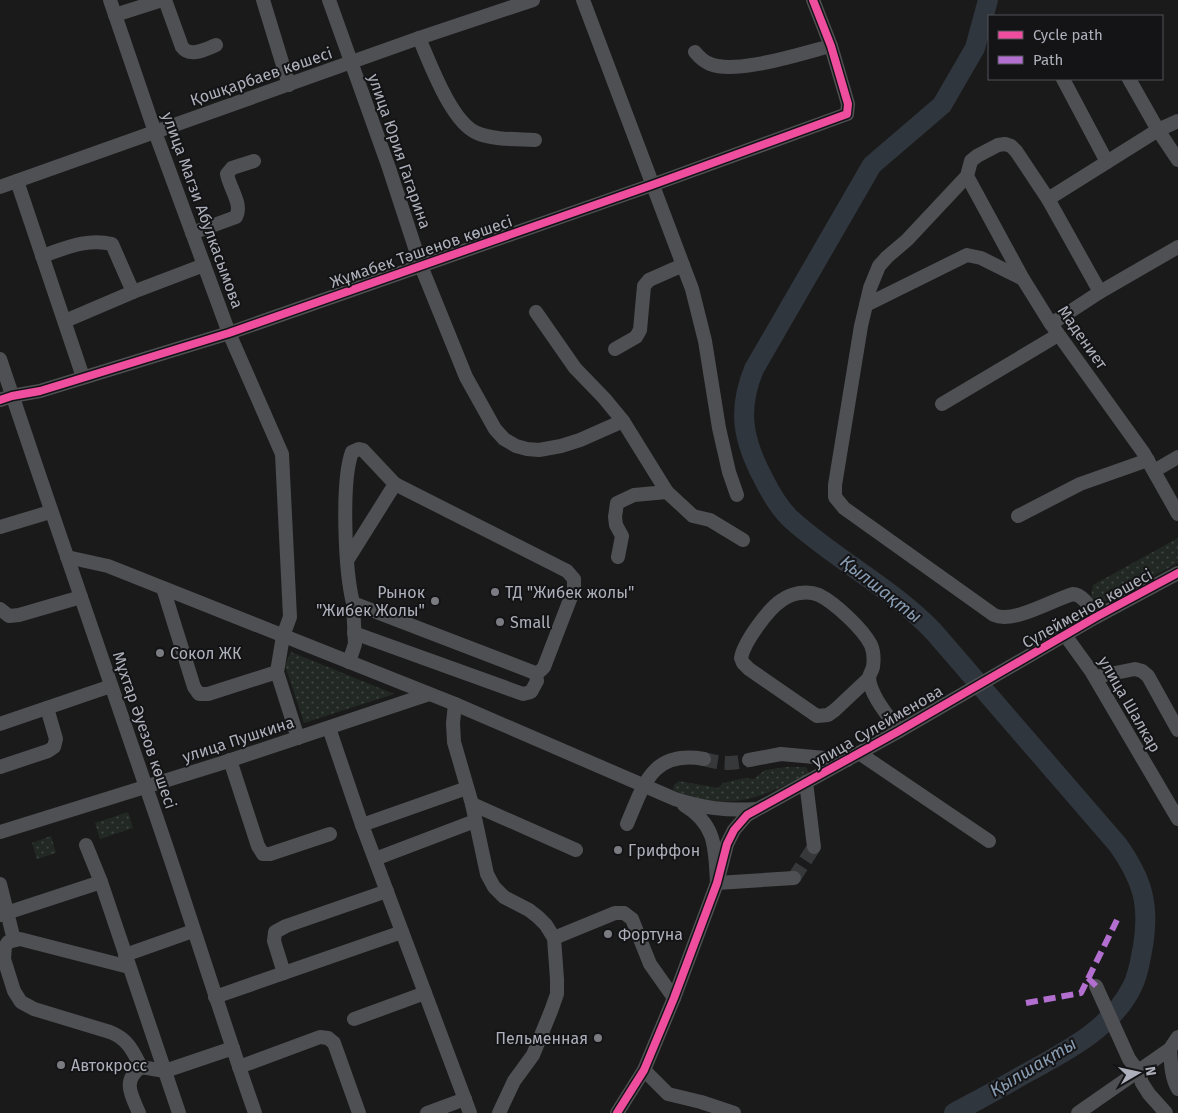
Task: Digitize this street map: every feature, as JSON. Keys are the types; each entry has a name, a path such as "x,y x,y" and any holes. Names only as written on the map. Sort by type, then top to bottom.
{"street":[{"name":"улица Магзи Абулкасымова","path":"110,0 155,132 229,333 282,454 290,617 283,636 277,672"},
{"path":"115,15 163,0 185,51 192,52 216,45"},
{"path":"263,0 289,85"},
{"name":"улица Юрия Гагарина","path":"329,0 389,168 421,266 466,377 495,429 504,439 516,446 539,450 580,440 624,422"},
{"name":"Қошқарбаев көшесі","path":"0,187 418,38 533,0"},
{"path":"583,0 692,289 699,312 719,428 729,472 737,495"},
{"path":"695,52 709,64 719,67 730,67 753,65 831,46 813,0"},
{"path":"418,38 452,109 470,130 494,137 535,140"},
{"name":"Жұмабек Тәшенов көшесі","path":"6,398 40,391 229,333 652,185 847,114 848,104 831,46"},
{"path":"1064,80 1107,162"},
{"path":"1130,80 1158,130 1178,160"},
{"path":"1048,199 1158,130 1178,121"},
{"path":"1096,617 1080,595 1072,594 1014,616 998,617 988,612 844,508 835,497 835,485 861,326 874,275 887,257 907,240 966,176 971,161 976,156 998,145 1005,144 1011,146 1016,151 1048,199 1100,292"},
{"path":"192,233 236,217 238,206 227,174 232,168 254,160"},
{"name":"Мадениет","path":"966,176 1054,329 1151,466 1178,514"},
{"path":"18,181 83,378"},
{"path":"42,256 78,244 102,241 112,244 133,292"},
{"path":"942,404 1054,329 1100,292 1178,247"},
{"path":"866,305 967,255 981,258 1023,278"},
{"path":"615,349 636,337 640,330 644,286 649,280 683,265"},
{"path":"65,321 133,292 204,266"},
{"path":"536,312 575,368 624,422 667,492 693,516 710,520 743,540"},
{"name":"Мұхтар Әуезов көшесі","path":"0,360 6,398 67,557 255,1113"},
{"path":"349,662 355,644 348,559 347,476 352,452 356,449 363,450 395,484 567,571 574,579 574,589 544,667 541,672 536,673 353,603"},
{"path":"1018,516 1080,484 1151,466 1178,457"},
{"path":"348,559 395,484"},
{"path":"618,557 622,536 616,525 617,503 634,494 667,492"},
{"path":"0,527 50,512"},
{"path":"67,557 108,566 455,704 675,799 709,808 740,810 756,808"},
{"name":"Сүлейменов көшесі","path":"1010,666 1178,573"},
{"path":"163,588 194,687 199,694 208,694 277,672 298,738"},
{"path":"869,678 835,710 828,715 817,716 749,669 741,658 750,640 774,606 790,596 807,593 818,595 854,622 864,634 874,656 869,678 878,701 899,731"},
{"path":"0,609 9,616 81,598"},
{"path":"354,633 523,694 531,692 537,681 536,673"},
{"name":"улица Шалкар","path":"1065,635 1095,677 1178,819"},
{"name":"улица Сулейменова","path":"756,808 899,731 1010,666"},
{"path":"1095,677 1135,669 1142,670 1148,676 1178,730"},
{"path":"0,724 111,686"},
{"name":"улица Пушкина","path":"0,832 230,760 429,694"},
{"path":"455,704 454,742 472,804 486,874 494,887 504,896 538,917 546,925 554,938 558,979 551,1011 533,1055 514,1081 499,1113"},
{"path":"0,767 48,751 54,747 56,740 47,708"},
{"path":"329,728 362,825 470,1113"},
{"path":"750,760 782,754 853,756 989,842"},
{"path":"627,824 643,786 659,767 674,758 688,756 704,759"},
{"path":"230,760 258,846 263,854 270,854 330,834"},
{"path":"806,782 814,847"},
{"path":"362,825 467,788"},
{"path":"675,799 700,816 710,831 715,855 716,883"},
{"path":"472,804 576,850"},
{"path":"617,1113 644,1070 674,998 716,883 727,844 734,830 756,808"},
{"path":"375,860 475,821"},
{"path":"86,845 101,882 179,1113"},
{"path":"716,883 794,878"},
{"path":"3,914 101,882"},
{"path":"0,884 3,914 14,940"},
{"path":"284,973 274,942 275,932 279,928 387,892"},
{"path":"554,938 615,913 624,913 632,919 650,964 674,998"},
{"path":"141,1067 127,1042 116,1034 34,1009 21,1002 14,991 4,959 5,947 8,942 20,939 127,961 193,931"},
{"path":"215,997 402,932"},
{"path":"1096,986 1129,1059 1138,1071 1142,1083 1166,1113"},
{"path":"354,1019 425,993"},
{"path":"239,1067 320,1037 328,1038 334,1043 358,1113"},
{"path":"1078,1113 1170,1049 1178,1037"},
{"path":"141,1067 165,1071 233,1048"},
{"path":"1170,1049 1171,1070 1174,1083 1178,1089"},
{"path":"139,1113 129,1082 131,1076 141,1067"},
{"path":"644,1070 668,1094 734,1113"},
{"path":"427,1113 465,1099"}],"shaded area":[{"path":"1178,538 1178,563 1099,605 1093,602 1091,597 1093,585"},
{"path":"291,652 394,694 304,723 285,665"},
{"path":"806,767 809,773 775,790 743,800 711,800 693,797 673,790 674,785 679,781 718,788 723,783 746,778 754,779 765,770"},
{"path":"128,812 133,828 100,839 95,823"},
{"path":"51,836 56,853 37,859 32,843"}],"waterway":[{"name":"Қылшақты","path":"954,1113 1068,1050 1098,1028 1123,1002 1138,972 1143,946 1145,917 1142,893 1133,869 1118,845 934,632 901,602 828,549 784,512 769,490 756,464 747,438 744,411 745,398 754,369 872,165 942,105 975,48 988,0"}],"tunnel":[{"path":"704,759 727,763 749,760"},
{"path":"794,878 814,847"}],"marked path":[{"path":"1026,1003 1081,993 1117,920"},
{"path":"1088,978 1096,986"}],"cycle path":[{"path":"0,400 40,391 229,333 652,185 847,114 848,104 831,46 813,0"},
{"path":"617,1113 644,1070 674,998 717,883 727,844 734,830 747,815 899,731 1096,617 1178,573"}],"place":[{"name":"ТД \"Жибек жолы\"","path":"495,592"},
{"name":"Рынок \"Жибек Жолы\"","path":"435,601"},
{"name":"Small","path":"500,622"},
{"name":"Сокол ЖК","path":"160,653"},
{"name":"Гриффон","path":"618,850"},
{"name":"Фортуна","path":"608,934"},
{"name":"Пельменная","path":"598,1038"},
{"name":"Автокросс","path":"61,1065"}]}
